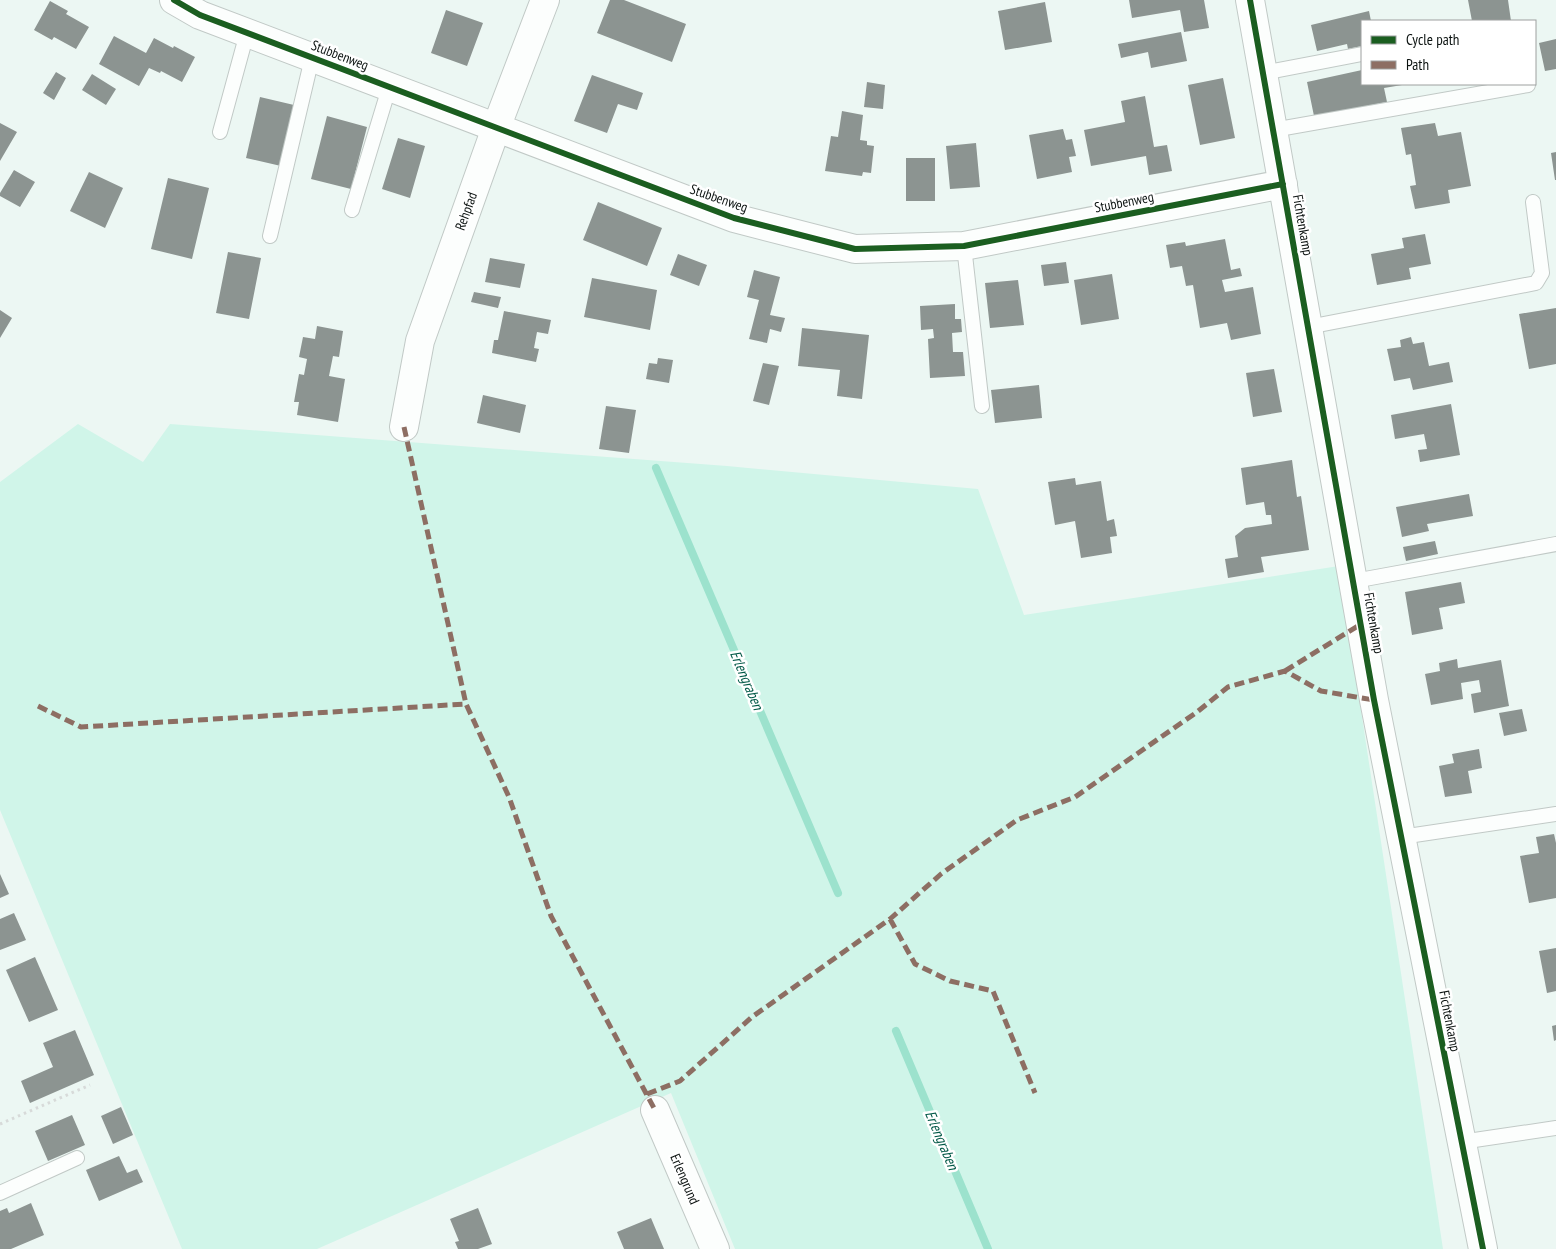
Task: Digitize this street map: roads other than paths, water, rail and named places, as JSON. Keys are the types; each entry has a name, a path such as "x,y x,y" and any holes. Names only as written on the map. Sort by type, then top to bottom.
{"street":[{"name":"Stubbenweg","path":"174,0 200,15 734,218 855,249 964,246 1283,184"},
{"name":"Rehpfad","path":"404,427 420,341 544,0"},
{"name":"Fichtenkamp","path":"1250,0 1374,700 1483,1249"},
{"name":"Erlengrund","path":"655,1110 715,1249"}],"lane":[{"path":"220,132 247,33"},
{"path":"1263,73 1361,54"},
{"path":"270,236 312,58"},
{"path":"1273,130 1528,85"},
{"path":"352,210 389,88"},
{"path":"1308,327 1536,283 1542,273 1533,202"},
{"path":"964,246 982,406"},
{"path":"1354,581 1556,544"},
{"path":"1401,837 1556,814"},
{"path":"1461,1142 1556,1128"},
{"path":"0,1193 77,1158"}],"waterway":[{"name":"Erlengraben","path":"656,468 838,893"},
{"name":"Erlengraben","path":"896,1031 988,1249"}]}
